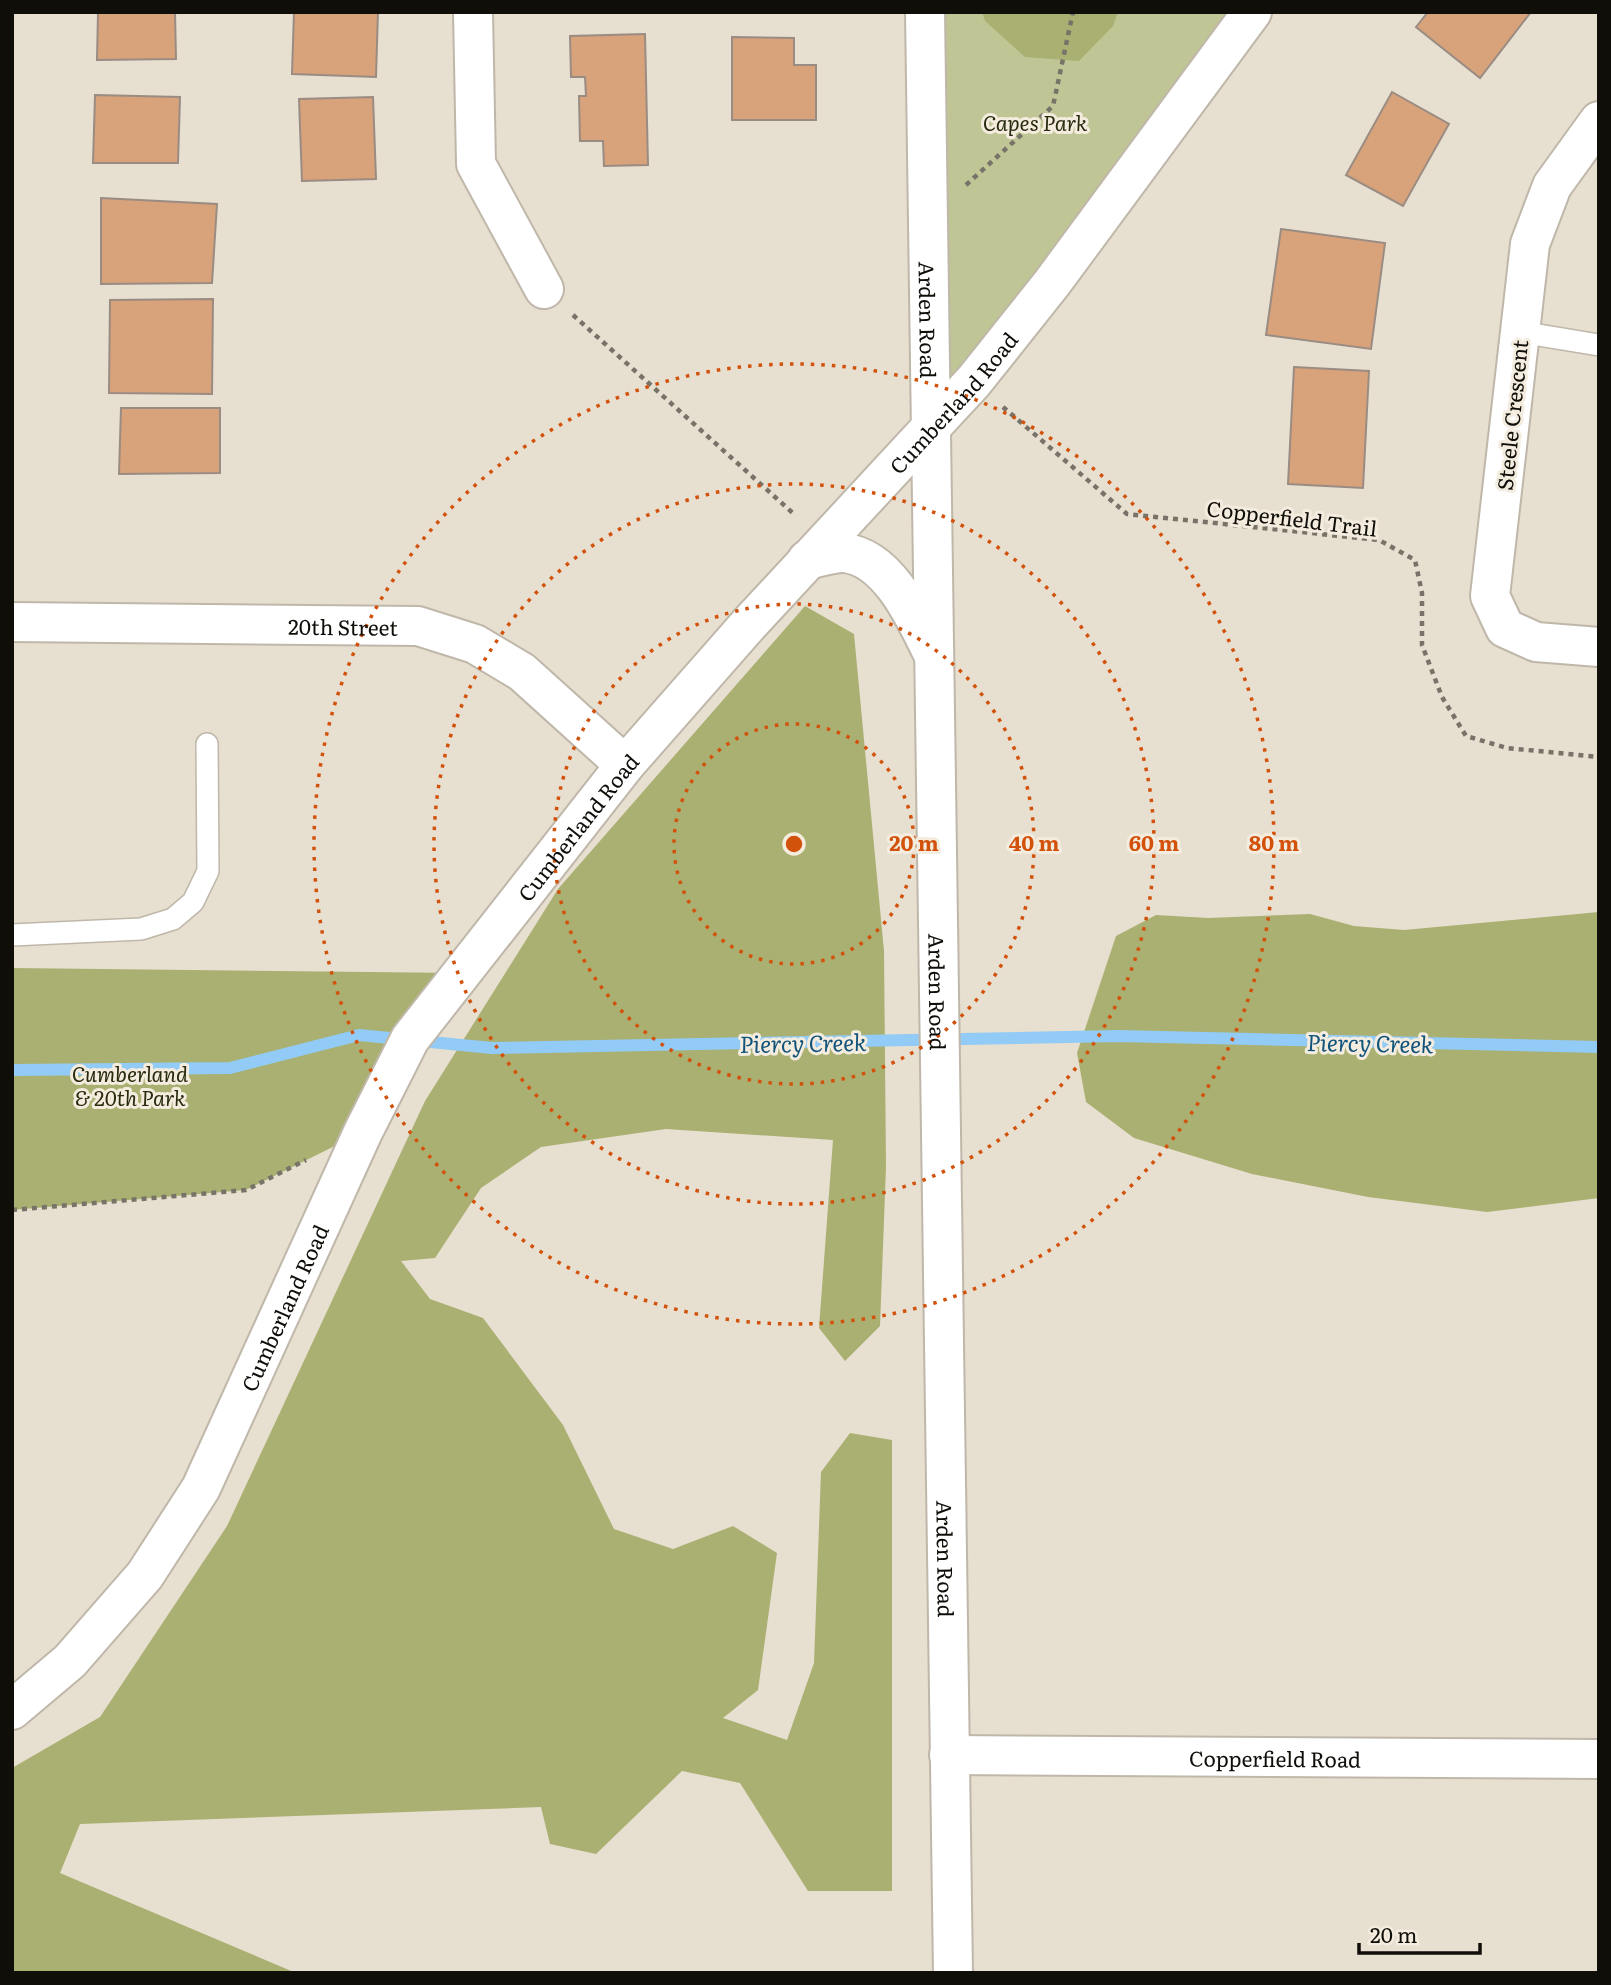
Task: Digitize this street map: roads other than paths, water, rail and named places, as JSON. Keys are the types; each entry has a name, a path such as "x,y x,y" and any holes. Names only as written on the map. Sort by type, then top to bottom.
{"street":[{"path":"473,12 476,164 544,289"},
{"name":"Arden Road","path":"925,12 932,652 953,1973"},
{"name":"Cumberland Road","path":"12,1710 70,1661 145,1575 201,1488 363,1132 410,1039 625,765 816,551 974,381 1052,283 1252,12"},
{"name":"Steele Crescent","path":"1599,121 1552,186 1530,244 1490,596 1506,628 1536,642 1599,647"},
{"path":"816,551 845,553 880,569 907,602 932,652"},
{"name":"20th Street","path":"12,622 418,626 475,644 522,673 625,765"},
{"name":"Copperfield Road","path":"949,1755 1599,1759"}],"lane":[{"path":"1520,332 1599,345"},
{"path":"12,935 141,929 173,919 193,902 208,871 207,744"}],"waterway":[{"name":"Piercy Creek","path":"12,1070 230,1068 359,1035 492,1048 1118,1036 1599,1047"}],"park label":[{"name":"Capes Park","path":"1035,121"},
{"name":"Cumberland & 20th Park","path":"130,1084"}]}
